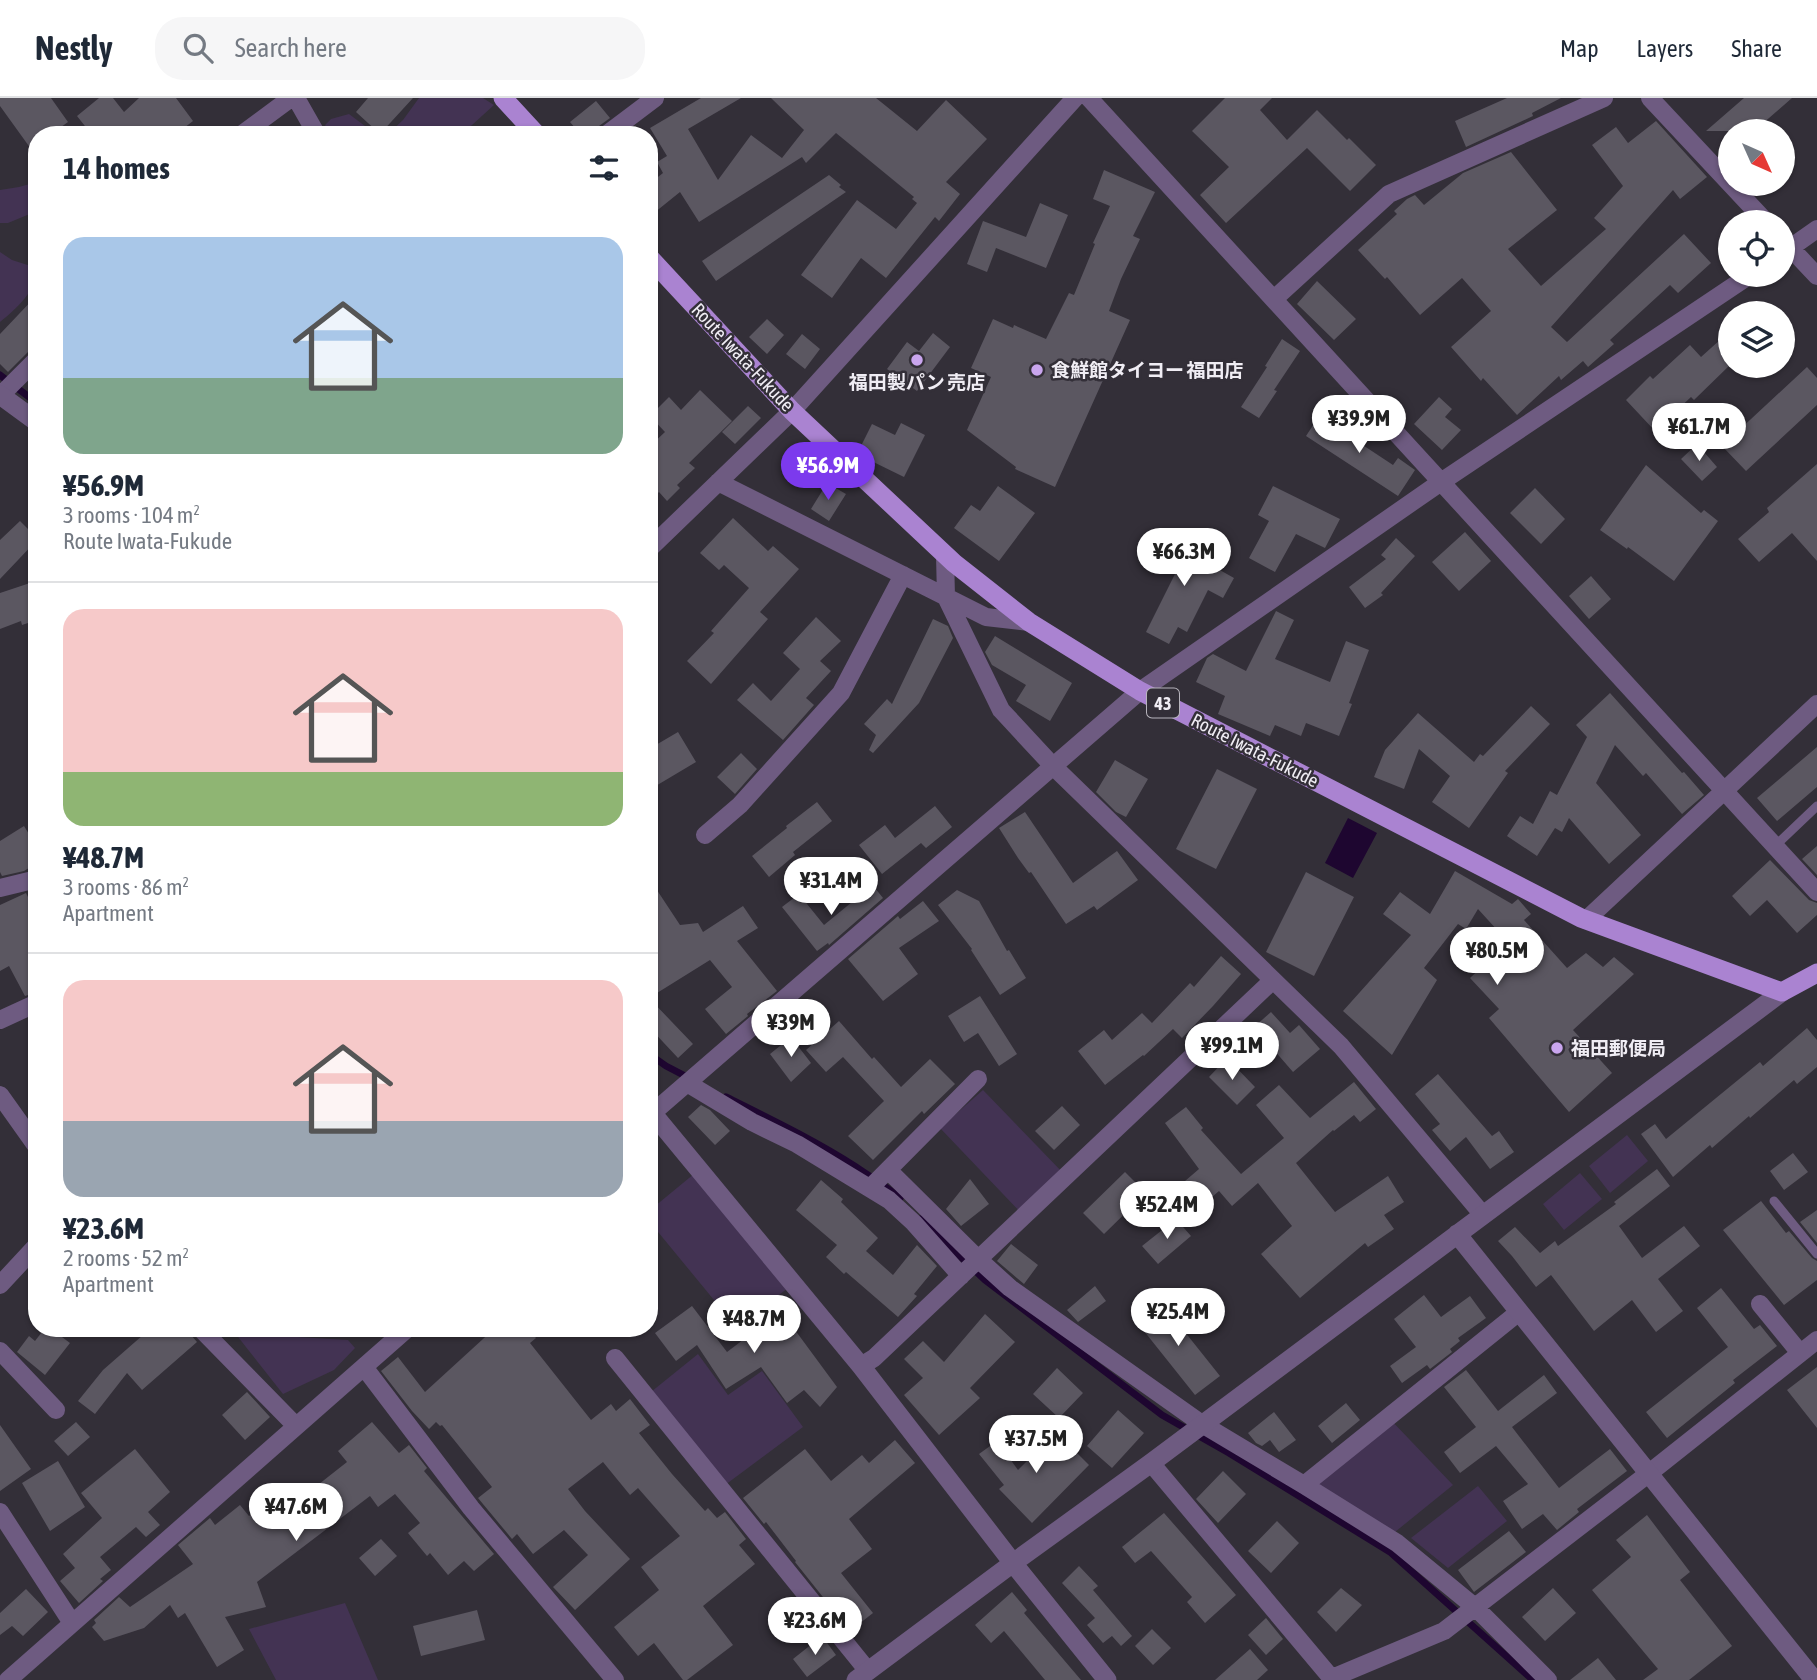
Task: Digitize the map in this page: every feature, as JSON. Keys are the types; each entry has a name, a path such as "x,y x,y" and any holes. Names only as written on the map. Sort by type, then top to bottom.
{"main road":[{"path":"503,98 529,126"},
{"name":"Route Iwata-Fukude","path":"658,267 792,411 945,555 1029,622 1140,691 1586,920 1782,992"},
{"path":"1782,992 1817,973"}],"street":[{"path":"254,126 294,98 311,126"},
{"path":"618,126 655,98"},
{"path":"658,540 792,411 1074,98"},
{"path":"1089,98 1817,892"},
{"path":"1274,299 1389,194 1604,98"},
{"path":"1650,98 1755,210"},
{"path":"1795,242 1817,229"},
{"path":"1795,255 1817,276"},
{"path":"658,1106 1140,691 1441,482 1732,287"},
{"path":"28,368 0,396 28,416"},
{"path":"718,482 986,617 1029,622"},
{"path":"945,555 946,597 1000,710 1052,766 1341,1046 1483,1215"},
{"path":"705,835 740,805 841,693 903,575"},
{"path":"1586,920 1817,704"},
{"path":"0,888 28,880"},
{"path":"861,1366 874,1358 1273,980"},
{"path":"615,1358 862,1676 1782,992"},
{"path":"0,1020 28,1007"},
{"path":"870,1188 978,1079"},
{"path":"687,1083 752,1122 797,1144 889,1200 914,1223 961,1276"},
{"path":"0,1096 28,1135"},
{"path":"658,1120 861,1366 1107,1680"},
{"path":"888,1170 1010,1288 1202,1424 1397,1543 1476,1608 1548,1680"},
{"path":"1457,1234 1814,1680"},
{"path":"0,1285 28,1255"},
{"path":"1760,1304 1800,1353"},
{"path":"1304,1485 1519,1312"},
{"path":"209,1337 296,1426"},
{"path":"8,1680 398,1337"},
{"path":"1151,1463 1333,1679 1444,1631 1648,1474 1817,1339"},
{"path":"0,1351 56,1410"},
{"path":"364,1367 471,1508 615,1680"},
{"path":"0,1512 72,1623"}],"lane":[{"path":"1775,846 1817,806"},
{"path":"1774,1201 1817,1254"}],"shaded area":[{"path":"419,98 483,98 494,105 471,126 397,126"},
{"path":"349,114 365,126 326,126 331,119"},
{"path":"28,184 28,215 8,223 0,223 0,190"},
{"path":"0,252 12,260 28,265 28,294 0,322"},
{"path":"1348,818 1377,833 1353,878 1325,863"},
{"path":"983,1090 1066,1176 1024,1216 940,1128"},
{"path":"1627,1135 1648,1161 1610,1193 1589,1166"},
{"path":"700,1169 793,1284 737,1328 658,1232 658,1204"},
{"path":"1580,1173 1602,1199 1564,1230 1543,1204"},
{"path":"238,1337 348,1340 355,1348 334,1370 283,1394"},
{"path":"698,1354 728,1395 762,1371 803,1427 721,1488 646,1396"},
{"path":"1388,1417 1453,1485 1395,1532 1304,1485"},
{"path":"1478,1486 1507,1521 1448,1568 1411,1538"},
{"path":"345,1603 378,1680 276,1680 249,1629"}],"building":[{"path":"0,98 51,98 68,122 62,126 28,126 28,145 0,106"},
{"path":"99,98 113,98 124,112 139,98 176,98 193,121 187,126 85,126 77,116"},
{"path":"368,98 413,98 387,126 371,126 356,112"},
{"path":"701,98 741,98 688,129 718,180 751,135 782,158 804,130 771,98 876,98 917,131 946,100 987,139 946,182 960,194 939,221 935,217 886,278 861,258 832,298 801,275 857,200 896,229 917,203 912,199 914,197 836,133 806,163 802,157 699,222 680,192 658,210 658,177 663,173 658,161 667,156 658,141 658,126 653,126"},
{"path":"1225,98 1272,98 1260,110 1287,140 1317,110 1376,165 1350,191 1307,148 1226,223 1200,195 1229,167 1192,131"},
{"path":"1507,98 1561,98 1532,113 1533,116 1466,147 1455,121"},
{"path":"1744,98 1792,98 1768,119 1720,119"},
{"path":"596,101 610,118 599,126 573,126 570,122"},
{"path":"1656,121 1707,177 1680,199 1673,190 1551,327 1567,342 1684,234 1711,263 1678,293 1670,285 1610,340 1614,344 1588,367 1583,361 1561,380 1559,376 1517,415 1483,378 1481,381 1451,347 1491,311 1462,278 1420,315 1387,277 1385,279 1358,250 1397,214 1394,211 1407,199 1415,195 1424,205 1463,173 1511,152 1557,210 1508,249 1541,286 1606,229 1594,218 1623,186 1592,145 1616,127 1628,143"},
{"path":"1718,121 1718,131 1706,131"},
{"path":"1104,170 1155,192 1133,236 1140,239 1109,311 1130,320 1055,487 1015,469 1016,467 967,430 991,377 971,368 993,319 1046,339 1069,293 1074,295 1110,206 1093,199"},
{"path":"829,175 846,192 716,281 702,261"},
{"path":"1040,203 1068,215 1046,268 996,248 987,272 967,264 983,221 1026,237"},
{"path":"1317,281 1356,319 1334,340 1297,304"},
{"path":"28,304 28,352 8,372 0,364 0,334"},
{"path":"767,319 784,335 767,354 749,337"},
{"name":"福田製パン 売店","path":"933,333 950,347 917,391 887,369 907,342 919,351"},
{"path":"802,334 820,349 805,369 786,354"},
{"path":"1282,339 1300,351 1259,418 1241,407"},
{"path":"1718,342 1718,377 1694,400 1691,397 1655,431 1626,400 1650,376 1653,379 1690,345 1701,357"},
{"path":"1807,367 1817,378 1817,405 1746,471 1722,446"},
{"path":"700,390 732,421 689,463 695,468 677,485 680,488 667,501 658,493 658,439 665,432 658,425 658,408 669,397 681,410"},
{"path":"1439,397 1452,409 1445,417 1461,430 1442,450 1414,424"},
{"path":"748,406 761,418 735,444 722,432"},
{"path":"1323,410 1341,422 1337,428 1393,465 1398,458 1415,470 1398,496 1306,436"},
{"path":"901,423 925,435 904,477 857,454 872,424 895,435"},
{"path":"1697,444 1717,467 1702,481 1681,459"},
{"path":"1817,464 1817,561 1792,533 1759,562 1738,539 1769,512 1767,508"},
{"path":"1646,465 1701,513 1704,510 1718,521 1674,581 1600,530"},
{"path":"827,483 846,494 829,521 811,509"},
{"path":"998,486 1035,513 999,561 954,528 971,505 980,511"},
{"path":"1273,486 1340,519 1325,548 1296,534 1275,572 1249,558 1269,521 1258,515"},
{"path":"1535,488 1565,519 1541,544 1510,513"},
{"path":"733,518 768,551 773,546 799,569 760,612 768,619 711,684 687,661 714,633 711,631 749,588 724,565 719,570 700,553"},
{"path":"20,521 28,529 28,549 0,579 0,540"},
{"path":"1465,532 1491,561 1459,591 1432,562"},
{"path":"1160,534 1234,578 1223,598 1208,590 1187,632 1178,627 1169,644 1146,632 1177,570 1148,554"},
{"path":"1396,538 1415,556 1381,593 1383,595 1365,608 1349,587 1386,559 1381,555"},
{"path":"1591,576 1611,599 1589,619 1569,596"},
{"path":"28,584 28,623 22,625 21,621 0,629 0,593"},
{"path":"1276,611 1294,620 1275,659 1330,682 1346,641 1369,650 1339,736 1306,723 1301,736 1275,725 1270,736 1218,714 1225,696 1196,682 1207,658 1213,654 1246,671"},
{"path":"816,617 841,641 820,661 831,671 806,698 814,705 783,740 737,700 753,683 771,701 800,669 783,653"},
{"path":"933,619 948,626 953,638 919,703 873,753 869,750 876,735 864,724 887,699 892,704"},
{"path":"995,636 1072,683 1050,721 1016,701 1026,685 992,665 985,652"},
{"path":"1610,693 1704,795 1682,814 1646,773 1643,776 1615,745 1596,783 1641,835 1609,864 1569,818 1562,832 1555,828 1537,856 1507,836 1520,816 1533,824 1550,791 1557,795 1587,737 1576,725"},
{"path":"1531,706 1550,724 1505,771 1508,773 1469,828 1432,802 1450,776 1419,749 1404,789 1374,777 1385,750 1418,713 1474,762"},
{"path":"678,732 696,762 658,785 658,744"},
{"path":"1817,747 1817,787 1777,821 1757,798"},
{"path":"741,753 757,769 735,794 717,777"},
{"path":"1115,760 1148,779 1126,817 1116,812 1096,792"},
{"path":"1217,769 1257,789 1216,869 1176,849"},
{"path":"817,802 832,821 793,852 795,855 769,877 752,856"},
{"path":"935,806 952,827 926,848 921,843 882,874 859,845 885,825 895,838"},
{"path":"1025,812 1073,883 1117,851 1138,880 1097,910 1094,906 1066,924 999,828"},
{"path":"24,826 28,832 28,869 2,876 0,841"},
{"path":"1817,846 1817,875 1802,859"},
{"path":"1770,860 1809,900 1817,903 1817,915 1797,933 1767,900 1750,916 1732,896"},
{"path":"1455,871 1512,904 1518,899 1531,914 1524,920 1567,968 1586,953 1603,967 1614,957 1634,974 1573,1030 1612,1073 1569,1112 1489,1018 1499,1009 1470,978 1508,942 1478,909 1466,929 1458,924 1424,968 1437,980 1392,1055 1343,1011 1411,935 1383,914 1400,892 1430,914"},
{"path":"1306,872 1354,897 1314,976 1266,952"},
{"path":"871,883 883,898 829,945 828,943 817,951 782,907 799,894 824,925"},
{"path":"957,890 979,901 1007,951 1009,950 1026,978 1000,995 972,949 938,905"},
{"path":"658,892 680,925 698,923 703,932 743,906 758,928 737,941 777,991 726,1034 705,1009 732,987 710,960 658,992"},
{"path":"26,893 28,897 28,995 25,996 9,966 0,971 0,905"},
{"path":"923,901 939,921 899,948 918,974 883,1001 848,959 898,916 900,919"},
{"path":"1221,956 1241,974 1213,1006 1182,1038 1173,1029 1144,1056 1105,1085 1078,1051 1104,1030 1112,1040 1142,1013 1152,1023 1190,983 1194,987"},
{"path":"980,996 1017,1054 999,1066 978,1033 964,1042 948,1016"},
{"path":"658,1007 693,1044 678,1058 658,1037"},
{"path":"1271,1012 1290,1033 1299,1025 1320,1049 1293,1072 1254,1027"},
{"path":"839,1021 901,1087 930,1059 955,1084 924,1114 922,1111 873,1160 848,1136 884,1101 843,1057 826,1072 806,1050"},
{"path":"1807,1028 1817,1040 1817,1067 1797,1084 1794,1080 1750,1118 1749,1116 1712,1148 1710,1145 1673,1177 1641,1134 1655,1124 1666,1139 1760,1062 1763,1066"},
{"path":"791,1037 811,1063 791,1082 770,1054"},
{"path":"1227,1058 1255,1087 1237,1105 1209,1077"},
{"path":"1438,1074 1492,1136 1499,1131 1514,1152 1490,1169 1466,1137 1450,1151 1432,1130 1440,1124 1415,1094"},
{"path":"1354,1082 1376,1109 1360,1122 1354,1115 1296,1163 1335,1212 1388,1176 1404,1202 1384,1215 1394,1229 1368,1247 1365,1243 1300,1298 1261,1254 1292,1226 1258,1183 1232,1206 1219,1191 1190,1216 1171,1193 1199,1169 1165,1123 1186,1107 1203,1128 1201,1130 1241,1174 1284,1138 1256,1105 1279,1085 1310,1118"},
{"path":"701,1105 710,1110 730,1131 715,1145 688,1117"},
{"path":"1062,1106 1080,1125 1054,1150 1035,1131"},
{"path":"1793,1153 1808,1172 1784,1190 1770,1171"},
{"path":"1657,1169 1670,1186 1619,1226 1642,1258 1684,1226 1700,1246 1658,1279 1683,1311 1656,1332 1632,1300 1594,1331 1551,1275 1536,1287 1498,1241 1515,1227 1540,1253 1555,1241 1558,1246 1616,1204 1614,1202"},
{"path":"1125,1172 1146,1193 1104,1234 1083,1213"},
{"path":"970,1179 989,1204 961,1226 946,1209"},
{"path":"821,1180 843,1199 841,1202 878,1238 866,1251 893,1275 917,1245 937,1266 914,1294 917,1296 898,1317 826,1257 837,1245 796,1210"},
{"path":"1761,1201 1786,1233 1789,1231 1817,1261 1817,1280 1784,1305 1723,1230"},
{"path":"1817,1210 1817,1243 1800,1222"},
{"path":"1176,1219 1191,1236 1158,1264 1142,1246"},
{"path":"1011,1244 1038,1265 1024,1284 997,1261"},
{"path":"1095,1286 1106,1301 1078,1322 1067,1310"},
{"path":"1721,1288 1754,1329 1760,1325 1777,1346 1733,1380 1735,1383 1667,1438 1646,1412 1728,1347 1697,1308"},
{"path":"1424,1295 1441,1317 1470,1296 1486,1318 1458,1338 1460,1341 1450,1349 1452,1352 1430,1369 1427,1365 1402,1383 1390,1366 1416,1347 1394,1319"},
{"path":"1161,1302 1220,1376 1195,1395 1136,1321"},
{"path":"692,1306 727,1352 781,1311 837,1387 820,1407 804,1390 787,1403 761,1367 726,1389 697,1345 676,1361 658,1337 658,1331"},
{"path":"985,1314 1015,1342 970,1388 980,1398 939,1435 904,1395 923,1378 904,1359 923,1341 944,1362"},
{"path":"28,1337 35,1341 38,1337 62,1337 70,1343 45,1375 17,1352"},
{"path":"141,1337 193,1337 197,1342 142,1390 127,1373 95,1414 78,1401 103,1370"},
{"path":"485,1337 535,1337 530,1343 591,1420 611,1404 616,1411 630,1399 650,1425 639,1433 672,1474 705,1511 708,1508 717,1518 725,1512 746,1539 739,1545 755,1564 703,1606 733,1645 687,1680 683,1680 654,1643 638,1656 614,1627 659,1590 641,1567 680,1536 638,1488 630,1495 603,1462 568,1489 630,1559 575,1610 553,1587 588,1555 564,1530 533,1554 517,1534 512,1539 478,1498 492,1487 442,1425 436,1422 429,1429 381,1371 398,1357 425,1392"},
{"path":"1817,1367 1817,1428 1787,1390"},
{"path":"1057,1368 1083,1393 1059,1418 1033,1394"},
{"path":"1466,1370 1498,1411 1544,1375 1557,1393 1512,1427 1559,1488 1610,1449 1627,1471 1577,1509 1579,1512 1557,1530 1543,1514 1522,1529 1503,1501 1528,1484 1496,1446 1460,1473 1444,1452 1476,1427 1444,1387"},
{"path":"247,1392 270,1417 245,1440 222,1415"},
{"path":"1346,1403 1360,1420 1332,1443 1318,1426"},
{"path":"1118,1410 1144,1433 1112,1468 1087,1446"},
{"path":"1274,1412 1296,1440 1279,1452 1270,1440 1262,1446 1248,1433"},
{"path":"76,1422 90,1437 68,1456 54,1441"},
{"path":"372,1422 399,1453 409,1445 427,1468 424,1471 494,1554 474,1571 464,1561 448,1575 430,1553 427,1556 408,1533 420,1523 395,1494 378,1507 370,1496 257,1582 266,1607 225,1617 244,1650 217,1667 185,1613 178,1618 170,1605 144,1628 104,1641 92,1627 96,1623 94,1620 119,1597 130,1607 193,1564 178,1545 210,1518 215,1525 240,1505 249,1516 256,1511 266,1524 272,1521 347,1462 338,1451"},
{"path":"0,1425 31,1469 0,1491"},
{"path":"1056,1432 1089,1465 1032,1523 999,1489 1004,1485 979,1454 997,1441 1018,1470"},
{"path":"895,1440 915,1463 849,1519 872,1549 841,1573 873,1613 850,1631 766,1522 764,1524 743,1498 805,1449 831,1481 862,1455 869,1463"},
{"path":"135,1449 170,1492 148,1512 160,1525 146,1537 136,1527 100,1557 111,1570 79,1603 60,1581 75,1568 63,1554 102,1518 81,1493"},
{"path":"58,1461 85,1507 50,1531 22,1483"},
{"path":"1223,1471 1246,1494 1218,1523 1196,1499"},
{"path":"1164,1513 1236,1595 1205,1623 1187,1602 1192,1597 1151,1551 1135,1563 1122,1547"},
{"path":"1647,1515 1690,1572 1680,1580 1732,1646 1689,1680 1643,1680 1658,1669 1592,1590 1631,1557 1616,1540"},
{"path":"1277,1521 1299,1543 1271,1573 1248,1551"},
{"path":"1509,1531 1526,1552 1474,1592 1458,1570"},
{"path":"381,1539 397,1556 375,1576 359,1558"},
{"path":"1079,1566 1098,1586 1093,1590 1132,1636 1121,1646 1112,1636 1103,1643 1087,1625 1095,1618 1062,1583"},
{"path":"1341,1588 1362,1605 1336,1632 1317,1612"},
{"path":"1553,1588 1576,1613 1545,1641 1522,1617"},
{"path":"26,1589 48,1612 23,1636 12,1626 0,1635 0,1613"},
{"path":"1012,1592 1027,1610 1024,1613 1081,1680 1045,1680 1004,1631 991,1643 975,1625"},
{"path":"477,1610 485,1640 421,1656 413,1626"},
{"path":"1266,1618 1283,1639 1266,1655 1248,1635"},
{"path":"1152,1629 1171,1648 1153,1665 1135,1646"},
{"path":"822,1636 836,1655 807,1677 793,1659"},
{"path":"1250,1649 1268,1670 1257,1680 1215,1680"},
{"path":"1598,1658 1616,1680 1570,1680"}],"waterway":[{"path":"0,375 28,396"},
{"path":"658,1060 691,1079"},
{"path":"726,1097 824,1148 900,1198"},
{"path":"921,1219 985,1280 1162,1415 1390,1552 1533,1680"}],"place":[{"name":"福田製パン 売店","path":"917,360"},
{"name":"食鮮館タイヨー 福田店","path":"1037,370"},
{"name":"福田郵便局","path":"1557,1048"}]}
